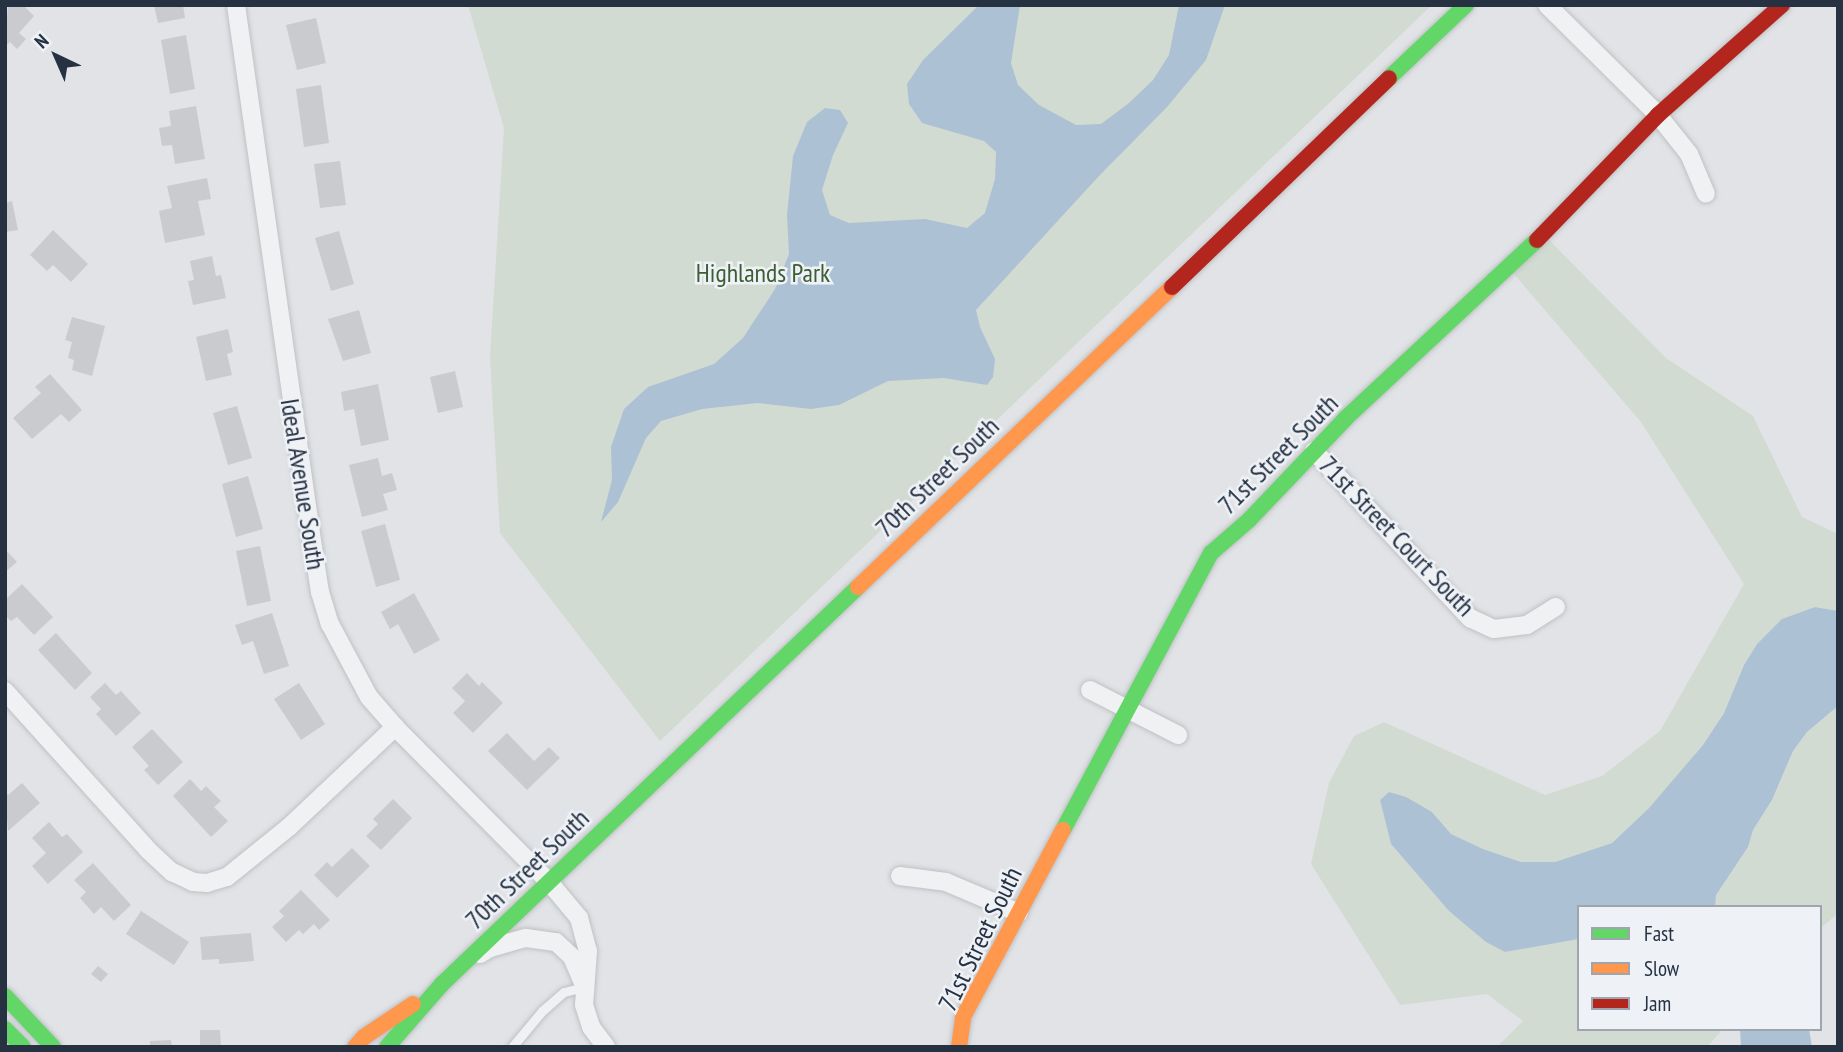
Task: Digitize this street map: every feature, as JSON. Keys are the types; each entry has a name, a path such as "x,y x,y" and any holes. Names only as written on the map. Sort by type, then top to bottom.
{"main road":[{"name":"70th Street South","path":"387,1047 443,984 1466,5"},
{"name":"71st Street South","path":"959,1047 963,1017 1125,709 1211,553 1249,520 1314,451 1543,234 1658,115 1782,5"},
{"name":"70th Street South","path":"355,1047 364,1037 443,984"},
{"path":"5,996 54,1047"},
{"path":"5,1029 23,1047"}],"street":[{"name":"Ideal Avenue South","path":"236,5 320,592 346,657 369,696 395,727 549,882 579,918 588,951 584,987"},
{"path":"1547,5 1658,115 1689,154 1706,194"},
{"name":"71st Street Court South","path":"1314,451 1470,618 1494,629 1527,625 1556,607"},
{"path":"1090,690 1178,735"},
{"path":"5,691 148,850 172,872 193,882 207,883 227,877 289,827 395,727"},
{"path":"900,876 946,881 1019,914"},
{"path":"462,966 490,948 526,938 556,942 572,957 584,987 584,1006 591,1027 606,1047"}],"lane":[{"path":"512,1047 542,1011 564,992 584,987"}],"green space":[{"name":"Highlands Park","path":"468,5 1432,5 660,741 500,533 490,357 504,128"},
{"path":"1543,234 1666,358 1753,416 1802,517 1838,534 1838,611 1815,607 1783,619 1757,644 1744,665 1724,713 1703,745 1649,808 1612,843 1555,862 1521,862 1451,834 1432,812 1389,792 1380,800 1391,844 1449,911 1505,952 1577,939 1577,1031 1721,1031 1707,1047 1497,1047 1523,1021 1487,994 1400,1005 1311,864 1329,783 1354,736 1384,722 1545,795 1602,776 1660,731 1744,584 1641,422 1508,267"},
{"path":"1838,706 1838,913 1822,927 1822,905 1715,905 1715,895 1748,847 1753,830 1772,800 1793,751 1807,732"}],"water":[{"path":"979,5 1020,5 1011,63 1018,85 1039,105 1076,125 1101,124 1153,80 1169,55 1179,5 1225,5 1206,60 1167,107 1098,177 976,310 980,327 995,359 993,377 987,385 944,378 888,381 839,405 811,409 758,403 702,409 661,421 646,438 618,502 601,522 612,480 611,447 624,409 648,387 714,364 743,338 775,289 789,254 787,215 793,156 807,122 825,108 840,110 848,123 833,155 822,190 830,215 849,223 925,219 967,228 985,213 995,179 996,152 984,141 922,123 909,104 907,84 923,60"},
{"path":"1815,607 1838,611 1838,706 1807,732 1793,751 1772,800 1753,830 1748,847 1716,895 1715,905 1577,905 1577,939 1505,952 1486,942 1449,911 1391,844 1380,800 1389,792 1406,797 1432,812 1451,834 1521,862 1555,862 1612,843 1649,808 1703,745 1724,713 1744,665 1757,644 1782,619"},
{"path":"1740,1031 1809,1031 1812,1047 1741,1047"}],"building":[{"path":"8,5 23,5 34,16 19,33 26,39 17,49 10,42 5,46"},
{"path":"154,5 183,5 185,18 158,23"},
{"path":"316,18 326,63 297,70 286,25"},
{"path":"186,35 195,89 170,94 161,40"},
{"path":"321,85 329,143 304,147 296,89"},
{"path":"196,106 205,159 175,164 172,145 162,146 159,128 171,126 169,111"},
{"path":"340,161 346,205 320,208 314,164"},
{"path":"207,178 211,199 198,201 205,235 165,243 159,211 172,208 167,186"},
{"path":"12,201 18,230 5,232 5,203"},
{"path":"53,230 88,264 71,282 53,265 47,271 30,255"},
{"path":"339,231 354,284 331,291 315,238"},
{"path":"212,256 216,276 221,275 226,298 193,305 188,281 194,280 190,261"},
{"path":"359,310 371,353 343,361 328,319"},
{"path":"72,317 105,326 92,376 72,370 74,360 68,358 72,342 65,340"},
{"path":"228,329 233,352 227,354 232,375 206,381 196,337"},
{"path":"455,371 463,407 438,413 430,377"},
{"path":"50,374 82,410 69,422 61,414 32,439 13,418 41,393 35,387"},
{"path":"378,384 389,440 361,446 354,409 344,411 341,392"},
{"path":"237,406 252,458 228,465 213,413"},
{"path":"378,458 382,476 392,473 397,490 383,494 388,510 362,517 349,465"},
{"path":"248,476 263,529 236,537 222,484"},
{"path":"385,524 400,580 376,587 361,531"},
{"path":"260,546 271,601 247,606 236,551"},
{"path":"5,549 17,562 5,572"},
{"path":"22,584 53,617 34,635 17,617 11,621 5,615 5,600"},
{"path":"414,593 440,640 414,654 398,624 390,629 381,612"},
{"path":"272,613 289,666 264,674 253,641 242,645 235,625"},
{"path":"56,633 92,673 75,690 38,650"},
{"path":"467,673 479,686 482,682 503,703 473,733 453,713 465,701 452,688"},
{"path":"105,683 116,695 121,691 141,713 116,736 96,714 101,709 90,697"},
{"path":"299,683 325,724 301,740 274,699"},
{"path":"152,729 183,762 158,785 144,770 149,766 132,747"},
{"path":"507,733 534,761 549,747 560,758 527,790 488,751"},
{"path":"190,779 201,791 206,786 221,801 214,807 228,821 211,837 173,796"},
{"path":"22,783 40,803 8,831 5,792 8,795"},
{"path":"393,799 412,818 381,850 366,836 378,824 373,819"},
{"path":"49,822 62,837 67,834 83,852 48,884 32,866 46,853 32,838"},
{"path":"352,848 370,866 337,898 314,875 327,862 332,867"},
{"path":"93,863 131,905 114,921 101,907 94,914 80,898 86,892 74,880"},
{"path":"301,890 330,920 319,930 314,924 303,934 299,930 286,942 272,927 284,916 279,911"},
{"path":"141,911 189,942 174,965 126,934"},
{"path":"251,933 254,961 219,964 219,959 202,960 200,937"},
{"path":"98,966 108,974 101,982 91,974"},
{"path":"200,1030 220,1030 221,1047 200,1047"},
{"path":"171,1040 172,1047 150,1047 150,1041"}],"traffic: fast":[{"path":"1389,78 1466,5"},
{"path":"1063,830 1211,553 1249,520 1346,418 1537,240"},
{"path":"387,1047 442,984 858,587"},
{"path":"5,996 53,1047"},
{"path":"5,1029 23,1047"}],"traffic: slow":[{"path":"858,587 1172,287"},
{"path":"959,1047 963,1017 1063,830"},
{"path":"355,1047 364,1037 413,1004"}],"traffic: jam":[{"path":"1537,240 1658,115 1782,5"},
{"path":"1172,287 1389,78"}]}
